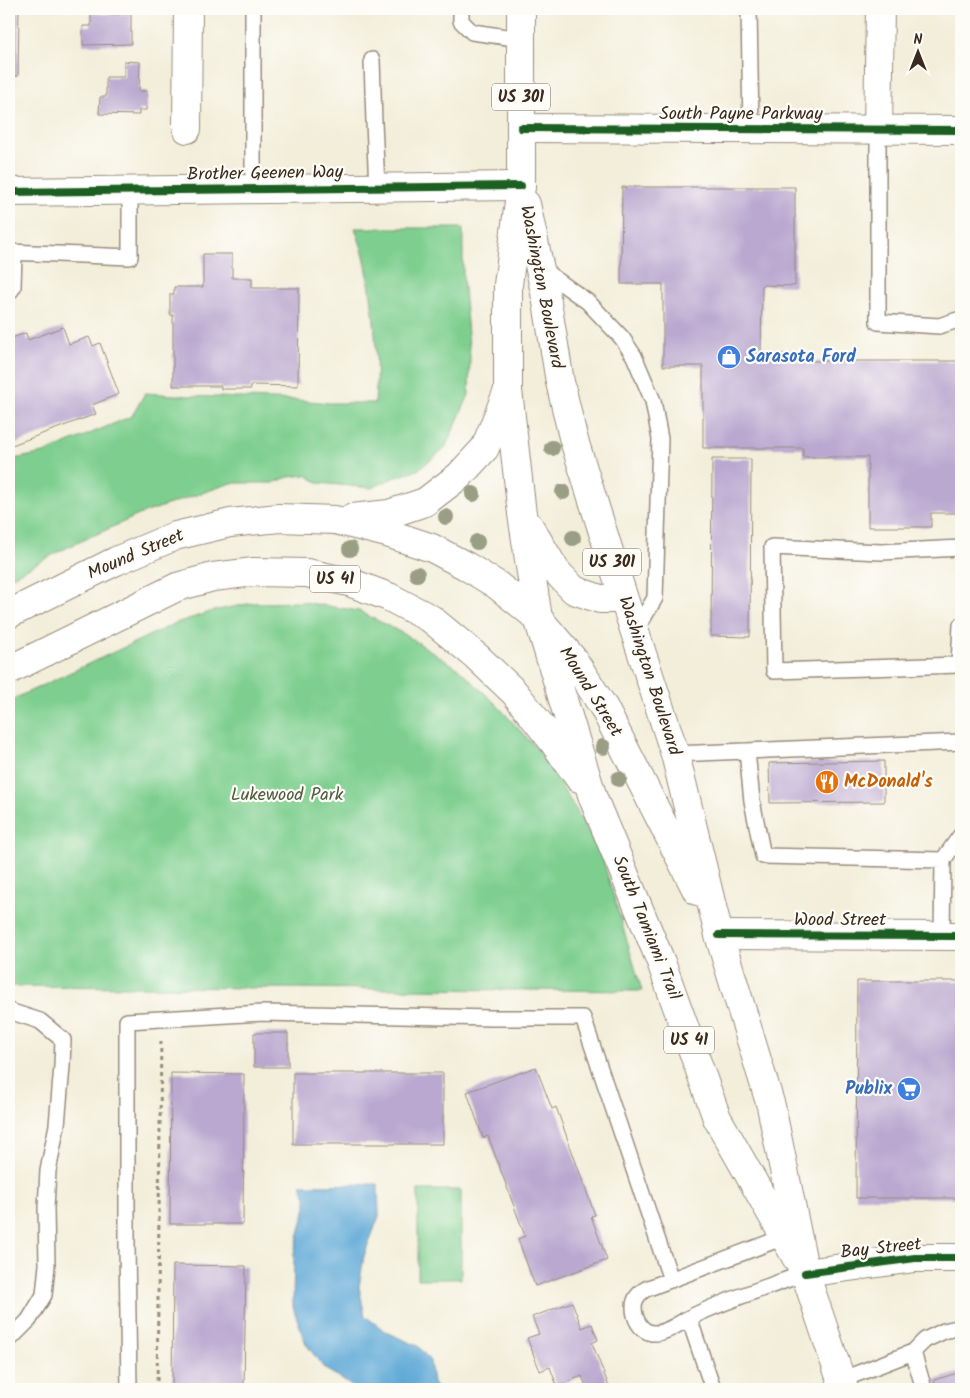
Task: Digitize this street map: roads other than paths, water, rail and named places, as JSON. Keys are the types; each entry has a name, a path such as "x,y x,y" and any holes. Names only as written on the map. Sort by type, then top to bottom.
{"main road":[{"path":"187,129 188,9"},
{"name":"Washington Boulevard","path":"521,9 522,186 508,285 508,390 522,514 538,618 593,798"},
{"path":"878,130 880,9"},
{"name":"South Payne Parkway","path":"522,128 961,130"},
{"name":"Brother Geenen Way","path":"9,192 522,186"},
{"name":"Washington Boulevard","path":"522,186 547,302 560,382 573,438 675,754 719,934"},
{"path":"335,520 388,514 425,502 459,476 485,448 508,390"},
{"path":"522,514 556,571 574,590 600,599 624,599"},
{"name":"Mound Street","path":"9,614 116,561 175,536 230,523 279,518 335,520 387,533 432,548 497,585 538,618 573,660 604,708 719,934"},
{"name":"US 41","path":"9,670 186,584 254,572 307,573 349,582 389,597 431,619 476,656 514,692 552,740 593,798"},
{"name":"South Tamiami Trail","path":"593,798 661,962 717,1118 805,1273"},
{"name":"South Tamiami Trail","path":"719,934 771,1106 805,1273 843,1384"},
{"name":"Wood Street","path":"719,934 952,936"},
{"name":"Bay Street","path":"805,1273 915,1258 961,1258"}],"lane":[{"path":"253,9 253,189"},
{"path":"460,9 461,21 472,32 521,39"},
{"path":"749,9 751,129"},
{"path":"372,60 377,188"},
{"path":"878,130 878,322 938,326 961,319"},
{"path":"9,293 13,286 11,253 130,257 130,191"},
{"path":"539,268 588,302 622,338 634,356 652,401 660,439 655,598 635,632"},
{"path":"961,548 881,552 772,547 774,671 959,665 961,625"},
{"path":"675,754 961,742"},
{"path":"747,751 752,801 763,856 943,860"},
{"path":"952,936 943,860 961,835"},
{"path":"9,1011 40,1022 63,1040 57,1125 48,1171 46,1208 47,1265 44,1295 29,1320 9,1340"},
{"path":"129,1389 127,1021 263,1013 583,1018 671,1280"},
{"path":"784,1237 646,1289 636,1297 634,1307 638,1322 644,1330 656,1333 666,1330 698,1313 805,1273"},
{"path":"689,1318 713,1389"},
{"path":"843,1384 913,1352 925,1340 944,1331 961,1327"},
{"path":"913,1352 924,1389"}],"water":[{"path":"378,1184 379,1216 364,1256 359,1287 365,1316 388,1333 418,1346 430,1361 433,1383 437,1389 356,1389 323,1367 306,1344 293,1307 294,1252 306,1207 306,1197 301,1185"}],"place":[{"name":"Sarasota Ford","path":"729,357"},
{"name":"McDonald's","path":"827,782"},
{"name":"Publix","path":"909,1089"}],"park label":[{"name":"Lukewood Park","path":"287,795"}]}
